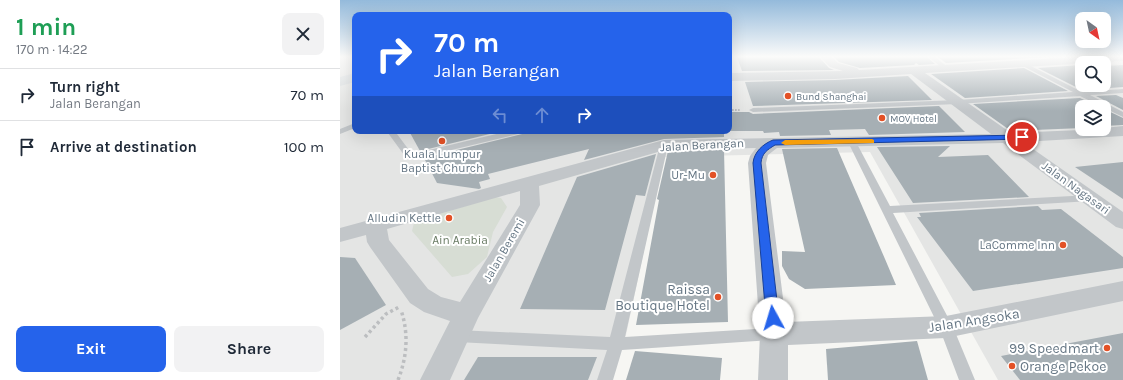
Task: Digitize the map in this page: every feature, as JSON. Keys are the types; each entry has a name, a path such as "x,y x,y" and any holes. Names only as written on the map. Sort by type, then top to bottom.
{"main road":[{"path":"340,82 352,78"}],"street":[{"path":"789,76 794,75"},
{"path":"732,77 818,75"},
{"name":"Jalan Nagasari","path":"920,75 1121,219"},
{"name":"Jalan Berangan","path":"340,235 664,145 1008,138 1123,131"},
{"path":"773,143 765,148 758,156 757,163 774,334 773,380"},
{"name":"Jalan Beremi","path":"434,380 461,325 530,205 530,182"},
{"path":"376,225 378,242 409,301 433,305 461,325"},
{"name":"Jalan Angsoka","path":"774,334 946,327 1123,291"}],"lane":[{"path":"1044,75 1123,115"},
{"path":"753,110 958,102 1123,91"},
{"path":"340,132 352,126"},
{"path":"393,134 410,157 506,134"},
{"path":"852,142 946,327 967,380"},
{"path":"605,380 616,344 664,145"},
{"path":"886,210 1091,198"},
{"path":"461,325 616,344 774,334"}],"path":[{"path":"396,300 409,301"},
{"path":"365,337 386,314 409,301"},
{"path":"398,380 403,369 405,320 409,301"}],"shaded area":[{"path":"340,75 352,75 352,134 732,134 732,75 1075,75 1075,92 1111,92 1111,75 1123,75 1123,380 998,380 870,152 664,157 626,335 611,380 340,380"}],"green space":[{"name":"Ain Arabia","path":"495,197 501,198 507,207 493,232 487,257 468,274 452,277 412,231 414,223"}],"building":[{"path":"932,75 1037,75 1068,91 965,98"},
{"path":"1051,75 1075,75 1075,86"},
{"path":"1111,75 1123,75 1123,87 1111,88"},
{"path":"908,76 932,100 753,106 745,82 835,80"},
{"path":"1116,95 1123,98 1123,110 1111,104 1111,100 1104,100 1096,96"},
{"path":"1080,98 1084,100 1075,100 1075,128 1011,131 973,104"},
{"path":"939,106 965,132 869,135 865,129 829,130 831,135 780,136 779,132 764,133 763,131 732,131 732,112 749,112 753,114"},
{"path":"1111,112 1123,118 1123,125 1111,126"},
{"path":"411,134 490,134 420,151"},
{"path":"522,134 724,134 724,137 664,139 584,160 589,149 488,174 490,179 479,182 481,188 479,189 437,183 424,158"},
{"path":"950,146 938,157 988,155 1029,197 913,203 877,147"},
{"path":"837,148 896,285 805,289 789,279 782,266 782,251 805,252 782,149"},
{"path":"724,150 728,322 636,325 659,200 657,199 668,151"},
{"path":"656,154 645,196 636,195 605,310 520,309 577,177"},
{"path":"1123,162 1123,199 1075,167"},
{"path":"1038,206 1042,210 1061,209 1123,257 1123,268 973,291 917,217 921,217 919,213"},
{"path":"340,257 355,258 386,305 340,330"},
{"path":"1123,333 1123,380 1020,380 1001,356"},
{"path":"917,341 928,380 828,380 826,349"},
{"path":"635,351 722,358 720,380 626,380"},
{"path":"478,357 597,357 588,380 464,380"}],"slow traffic":[{"path":"785,143 872,141"}],"place":[{"name":"Bund Shanghai","path":"788,96"},
{"name":"MOV Hotel","path":"882,118"},
{"name":"Kuala Lumpur Baptist Church","path":"442,141"},
{"name":"Ur-Mu","path":"713,175"},
{"name":"Alludin Kettle","path":"449,218"},
{"name":"LaComme Inn","path":"1063,245"},
{"name":"Raissa Boutique Hotel","path":"718,297"},
{"name":"99 Speedmart","path":"1107,348"},
{"name":"Orange Pekoe","path":"1012,366"}],"route":[{"path":"773,318 757,163 758,156 765,148 773,143 1022,137"}]}
